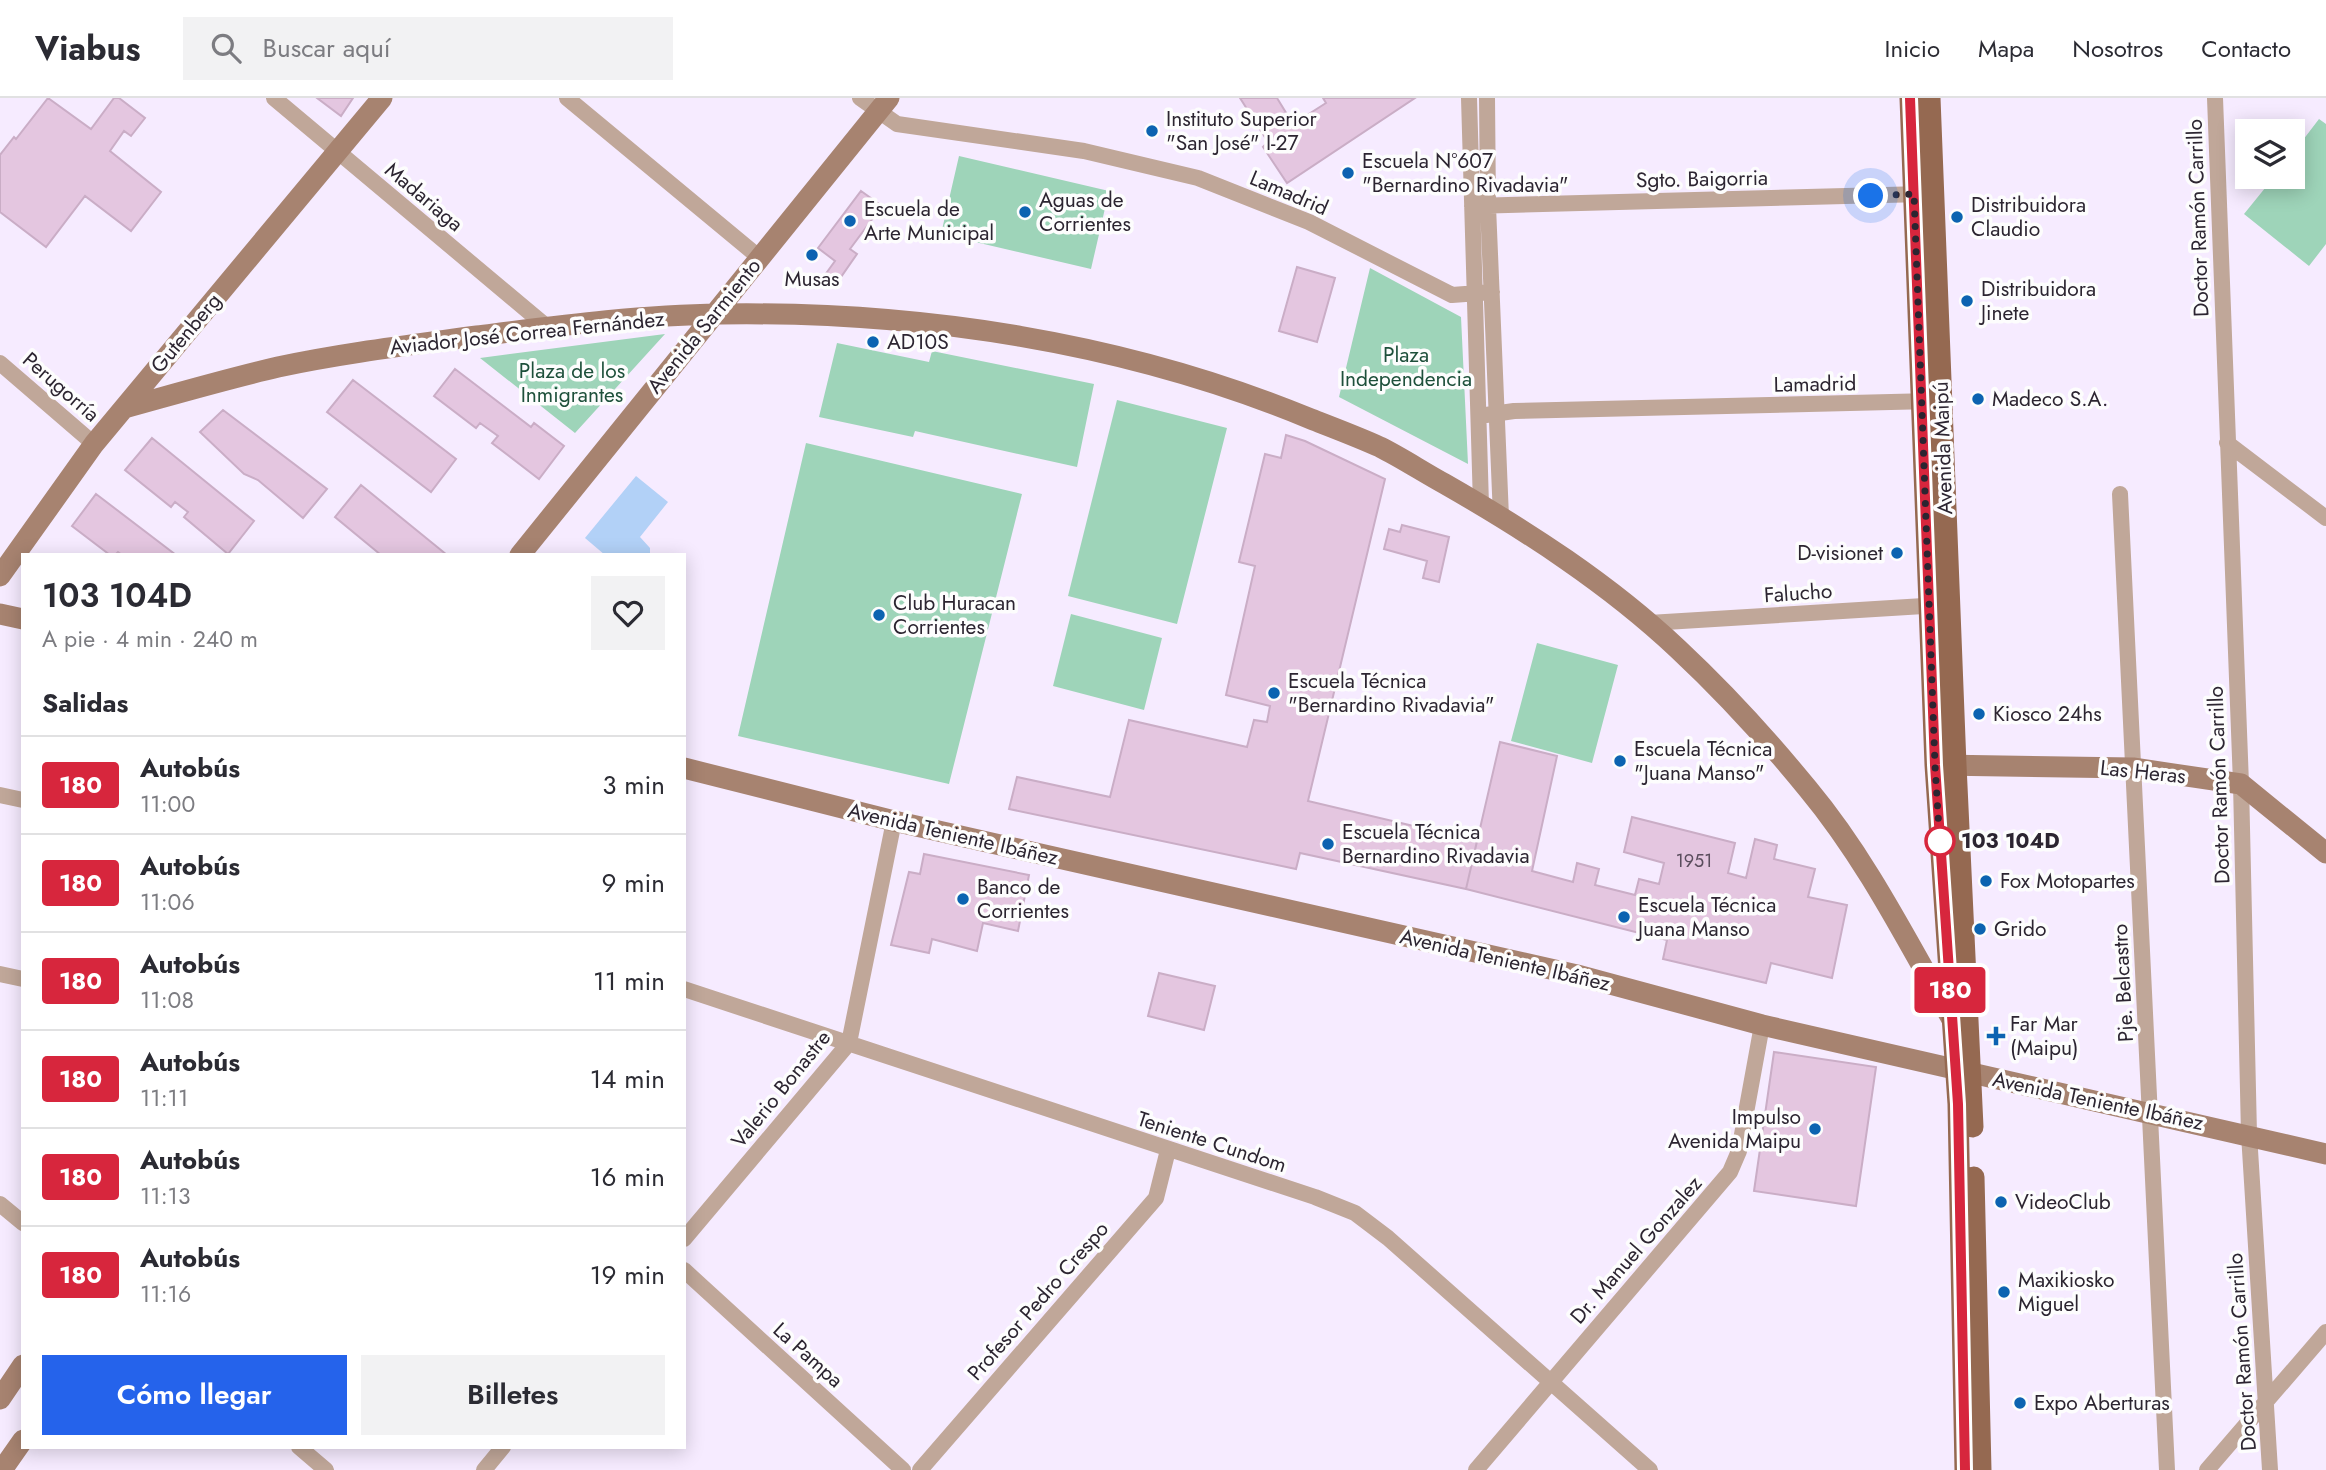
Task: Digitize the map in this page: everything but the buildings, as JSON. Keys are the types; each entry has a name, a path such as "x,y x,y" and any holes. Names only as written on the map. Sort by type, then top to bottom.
{"main road":[{"name":"Avenida Maipú","path":"1910,98 1923,194 1940,605 1952,1018 1964,1071"},
{"name":"Avenida Maipú","path":"1923,194 1930,98"},
{"name":"Avenida Maipú","path":"1945,765 1968,1043 1958,1104 1967,1467"}],"street":[{"name":"Madariaga","path":"274,98 547,327"},
{"name":"Gutenberg","path":"0,576 94,444 382,98"},
{"path":"567,98 760,258"},
{"name":"Lamadrid","path":"860,98 883,105 897,124 1084,151 1198,178 1309,222 1452,295 1492,292"},
{"path":"1469,98 1492,292 1501,517"},
{"path":"1481,505 1474,292 1487,98"},
{"name":"Doctor Ramón Carrillo","path":"2215,98 2241,784 2249,1134 2270,1470"},
{"name":"Avenida Sarmiento","path":"522,553 883,105"},
{"name":"Sgto. Baigorria","path":"1480,206 1923,194"},
{"name":"Aviador José Correa Fernández","path":"124,408 280,367 400,346 547,327 715,314 779,314 919,322 1129,358 1212,382 1277,405 1379,447 1501,517 1573,565 1649,623 1680,650 1762,735 1812,793 1882,895 1952,1018"},
{"name":"Perugorría","path":"0,363 94,444"},
{"name":"Lamadrid","path":"1479,416 1514,411 1931,401"},
{"path":"2227,443 2326,518"},
{"name":"Pje. Belcastro","path":"2120,494 2167,1470"},
{"name":"Falucho","path":"1649,623 1940,605"},
{"path":"0,614 21,619"},
{"name":"Las Heras","path":"1945,765 2133,768 2241,784"},
{"name":"Avenida Teniente Ibáñez","path":"686,769 894,821 1577,975 1762,1024 2249,1134 2326,1154"},
{"path":"2241,784 2326,853"},
{"path":"0,795 21,800"},
{"name":"Valerio Bonastre","path":"686,1236 849,1043 894,821"},
{"path":"0,974 21,979"},
{"name":"Teniente Cundom","path":"686,990 1315,1197 1356,1213 1388,1238 1650,1470"},
{"name":"Dr. Manuel Gonzalez","path":"1476,1470 1730,1172 1739,1151 1762,1024"},
{"name":"Profesor Pedro Crespo","path":"920,1470 1156,1198 1168,1150"},
{"path":"0,1204 21,1221"},
{"name":"La Pampa","path":"686,1272 903,1470"},
{"path":"2207,1470 2323,1341"},
{"path":"0,1399 21,1368"},
{"path":"2,1470 21,1443"},
{"path":"301,1449 326,1470"},
{"path":"484,1470 501,1449"}],"green space":[{"path":"2319,119 2326,124 2326,244 2309,266 2244,214 2264,189 2305,189 2305,137"},
{"name":"Aguas de Corrientes","path":"959,156 1109,191 1091,269 941,234"},
{"name":"Plaza Independencia","path":"1370,268 1461,317 1468,464 1339,397"},
{"name":"Plaza de los Inmigrantes","path":"665,334 575,433 480,358"},
{"path":"837,343 929,362 932,351 1094,384 1077,467 915,431 913,437 819,417"},
{"path":"1117,400 1227,428 1177,624 1068,596"},
{"name":"Club Huracan Corrientes","path":"806,443 1022,494 949,784 738,736"},
{"path":"1071,614 1162,638 1144,710 1053,686"},
{"path":"1537,643 1618,665 1592,763 1511,741"}],"water":[{"path":"636,476 668,502 640,537 650,548 650,553 603,553 585,538"}],"bus line":[{"name":"180","path":"1910,98 1935,765 1958,1104 1965,1470"}],"place":[{"name":"Instituto Superior \"San José\" I-27","path":"1152,131"},
{"name":"Escuela Nº607 \"Bernardino Rivadavia\"","path":"1348,173"},
{"name":"Aguas de Corrientes","path":"1025,212"},
{"name":"Distribuidora Claudio","path":"1957,217"},
{"name":"Escuela de Arte Municipal","path":"850,221"},
{"name":"Musas","path":"812,255"},
{"name":"Distribuidora Jinete","path":"1967,301"},
{"name":"AD10S","path":"873,342"},
{"name":"Madeco S.A.","path":"1978,399"},
{"name":"D-visionet","path":"1897,553"},
{"name":"Club Huracan Corrientes","path":"879,615"},
{"name":"Escuela Técnica \"Bernardino Rivadavia\"","path":"1274,693"},
{"name":"Kiosco 24hs","path":"1979,714"},
{"name":"Escuela Técnica \"Juana Manso\"","path":"1620,761"},
{"name":"103 104D","path":"1940,841"},
{"name":"Escuela Técnica Bernardino Rivadavia","path":"1328,844"},
{"name":"Fox Motopartes","path":"1986,881"},
{"name":"Banco de Corrientes","path":"963,899"},
{"name":"Escuela Técnica Juana Manso","path":"1624,917"},
{"name":"Grido","path":"1980,929"},
{"name":"Far Mar (Maipu)","path":"1996,1036"},
{"name":"Impulso Avenida Maipu","path":"1815,1129"},
{"name":"VideoClub","path":"2001,1202"},
{"name":"Maxikiosko Miguel","path":"2004,1292"},
{"name":"Expo Aberturas","path":"2020,1403"}],"route":[{"path":"1871,196 1914,194 1920,402 1940,846 1940,841"}]}
